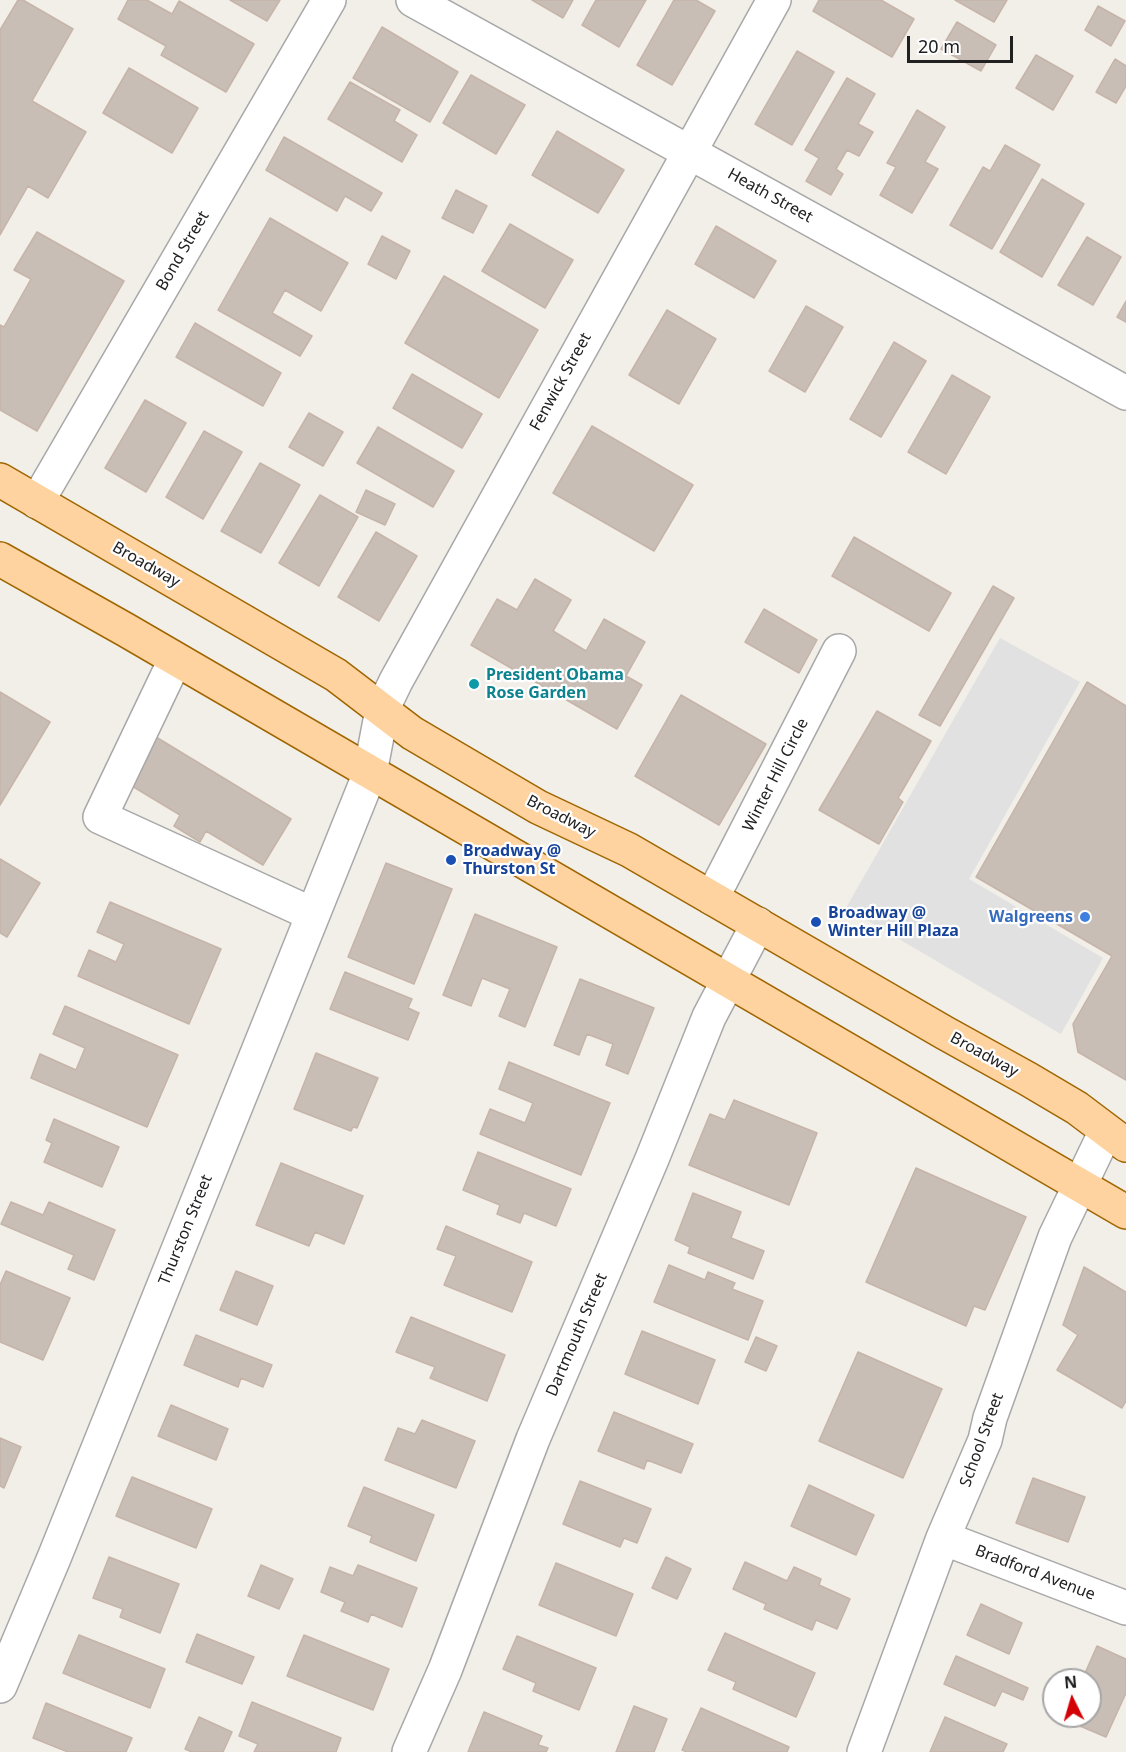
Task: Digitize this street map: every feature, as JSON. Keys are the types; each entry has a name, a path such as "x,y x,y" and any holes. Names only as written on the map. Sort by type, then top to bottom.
{"main road":[{"name":"Broadway","path":"0,480 336,675 412,733 538,807 628,850 1028,1079 1077,1108 1116,1138"},
{"path":"0,559 1126,1212"}],"street":[{"name":"Bond Street","path":"37,502 329,0"},
{"name":"Heath Street","path":"413,0 1126,393"},
{"name":"Fenwick Street","path":"370,773 382,711 396,681 688,151 774,0"},
{"name":"Winter Hill Circle","path":"712,898 839,651"},
{"path":"175,660 100,817 312,914"},
{"name":"Thurston Street","path":"0,1686 63,1536 370,773"},
{"name":"Dartmouth Street","path":"409,1752 445,1670 533,1439 652,1159 709,1017 758,924"},
{"name":"School Street","path":"864,1752 943,1538 985,1440 990,1418 1055,1237 1079,1185 1116,1138"},
{"name":"Bradford Avenue","path":"943,1538 1126,1608"}],"shaded area":[{"path":"1000,638 1080,682 969,879 1103,958 1061,1034 846,908"}],"building":[{"path":"18,0 23,0 73,29 32,101 86,132 48,198 28,186 0,235 0,30"},
{"path":"128,0 147,0 172,14 179,1 254,44 226,92 161,55 166,46 118,19"},
{"path":"230,0 280,0 267,21"},
{"path":"532,0 573,0 563,18"},
{"path":"596,0 646,0 619,47 582,25"},
{"path":"674,0 696,0 715,11 672,85 637,65"},
{"path":"819,0 881,0 914,19 892,57 813,11"},
{"path":"955,0 1007,0 994,22"},
{"path":"1098,6 1125,21 1111,46 1085,30"},
{"path":"957,22 996,45 981,71 941,49"},
{"path":"382,27 458,72 430,122 353,78"},
{"path":"797,51 834,72 792,145 755,124"},
{"path":"1036,55 1073,76 1053,110 1016,88"},
{"path":"1115,59 1126,66 1126,86 1116,103 1096,92"},
{"path":"129,68 198,108 172,153 103,113"},
{"path":"471,75 525,105 496,154 443,123"},
{"path":"847,78 875,94 858,124 873,132 859,156 847,150 836,169 843,174 831,195 806,181 819,158 805,150"},
{"path":"350,82 400,110 394,121 417,135 402,162 328,119"},
{"path":"917,110 945,127 925,162 938,169 912,213 880,195 896,167 887,163"},
{"path":"557,131 624,170 598,213 532,175"},
{"path":"284,137 382,193 371,211 345,196 337,211 266,170"},
{"path":"1005,145 1040,165 992,249 950,225 983,167 990,171"},
{"path":"1042,179 1084,204 1042,277 1000,252"},
{"path":"456,190 487,206 473,233 442,218"},
{"path":"270,218 348,263 321,311 285,290 272,313 312,336 300,356 218,310"},
{"path":"510,224 573,260 545,308 482,271"},
{"path":"716,226 776,261 754,298 695,264"},
{"path":"37,232 124,281 37,431 0,410 0,325 4,327 31,279 14,270"},
{"path":"382,236 410,251 396,279 368,264"},
{"path":"1087,237 1121,257 1093,305 1058,285"},
{"path":"444,276 538,330 499,398 405,343"},
{"path":"1126,301 1126,322 1117,317"},
{"path":"806,306 843,327 805,392 769,371"},
{"path":"667,310 716,339 679,404 629,375"},
{"path":"195,323 281,373 263,406 176,357"},
{"path":"894,342 926,361 881,437 850,419"},
{"path":"412,374 482,414 462,448 393,408"},
{"path":"952,375 990,397 946,474 908,452"},
{"path":"145,400 186,423 146,492 105,468"},
{"path":"309,413 343,432 323,466 289,447"},
{"path":"592,426 693,485 654,551 553,493"},
{"path":"378,427 454,471 433,507 357,463"},
{"path":"204,431 242,452 203,519 166,497"},
{"path":"260,463 300,485 261,553 221,531"},
{"path":"366,490 395,504 385,525 356,512"},
{"path":"320,495 358,517 319,586 279,563"},
{"path":"376,532 417,556 379,621 338,597"},
{"path":"854,537 951,593 929,631 832,576"},
{"path":"535,579 571,600 553,631 586,651 604,619 645,642 626,676 642,685 617,729 471,645 497,599 517,610"},
{"path":"993,586 1014,598 940,726 919,715"},
{"path":"764,609 817,640 799,673 745,642"},
{"name":"Walgreens","path":"1087,682 1126,706 1126,1080 1078,1052 1073,1024 1112,956 976,877"},
{"path":"0,692 50,722 0,805"},
{"path":"681,695 766,744 719,825 635,776"},
{"path":"877,711 931,741 898,798 903,802 879,844 819,810"},
{"path":"156,737 291,819 263,865 206,831 200,842 174,826 180,815 127,783"},
{"path":"0,859 40,883 7,937 0,933"},
{"path":"386,863 452,889 414,984 348,957"},
{"path":"110,902 221,949 189,1024 78,976 89,950 116,962 124,944 97,932"},
{"path":"475,914 557,947 525,1027 499,1016 510,989 482,978 471,1006 443,995"},
{"path":"345,972 412,999 408,1008 419,1013 408,1040 330,1009"},
{"path":"580,979 654,1008 628,1074 606,1065 613,1044 587,1034 579,1055 554,1045"},
{"path":"65,1006 178,1055 147,1127 31,1078 40,1054 76,1070 85,1048 53,1034"},
{"path":"316,1053 378,1078 357,1128 353,1127 351,1131 294,1109"},
{"path":"509,1062 610,1103 581,1175 480,1134 490,1109 525,1123 533,1103 499,1089"},
{"path":"734,1100 817,1133 789,1205 689,1165 710,1114 725,1120"},
{"path":"54,1119 119,1147 102,1187 44,1162 52,1143 46,1140"},
{"path":"478,1152 571,1189 556,1226 524,1213 520,1223 497,1214 500,1205 463,1190"},
{"path":"281,1163 363,1196 344,1244 315,1232 309,1246 256,1225"},
{"path":"916,1168 1026,1217 985,1310 974,1306 966,1326 866,1282"},
{"path":"693,1193 741,1212 731,1238 764,1251 753,1279 688,1253 690,1247 675,1240"},
{"path":"11,1202 43,1215 49,1202 115,1230 94,1280 68,1269 74,1255 1,1224"},
{"path":"446,1226 532,1262 512,1312 444,1285 456,1256 437,1249"},
{"path":"669,1265 705,1280 708,1272 735,1283 732,1289 763,1301 748,1340 654,1302"},
{"path":"1084,1267 1126,1292 1126,1401 1122,1408 1057,1370 1078,1335 1063,1325"},
{"path":"6,1271 70,1298 43,1360 0,1342 0,1285"},
{"path":"236,1271 273,1286 257,1325 220,1310"},
{"path":"411,1317 505,1355 487,1401 430,1378 435,1367 396,1352"},
{"path":"642,1331 715,1360 698,1404 625,1374"},
{"path":"196,1335 272,1365 263,1387 241,1378 238,1387 184,1365"},
{"path":"756,1337 777,1346 766,1371 745,1362"},
{"path":"858,1352 942,1389 903,1478 819,1441"},
{"path":"171,1405 228,1429 216,1460 158,1436"},
{"path":"614,1412 693,1444 681,1473 647,1460 644,1469 598,1451"},
{"path":"422,1420 475,1441 456,1488 385,1460 398,1428 415,1434"},
{"path":"0,1438 21,1447 4,1488 0,1486"},
{"path":"132,1477 212,1509 196,1548 116,1516"},
{"path":"1033,1478 1085,1497 1068,1542 1016,1523"},
{"path":"580,1481 651,1509 637,1543 624,1538 620,1547 563,1524"},
{"path":"809,1485 874,1515 856,1555 791,1526"},
{"path":"364,1487 434,1515 416,1561 370,1542 372,1536 348,1526"},
{"path":"109,1557 179,1584 160,1633 120,1617 123,1609 93,1598"},
{"path":"666,1557 691,1569 677,1599 652,1588"},
{"path":"745,1562 787,1581 794,1567 821,1579 819,1585 850,1599 837,1629 816,1620 812,1630 764,1609 766,1604 733,1589"},
{"path":"556,1563 633,1594 616,1636 539,1605"},
{"path":"261,1565 293,1579 279,1609 248,1596"},
{"path":"358,1565 417,1588 402,1627 371,1614 368,1622 341,1611 345,1602 321,1592 330,1567 353,1576"},
{"path":"981,1604 1022,1623 1009,1654 967,1635"},
{"path":"725,1633 815,1673 796,1717 733,1689 736,1682 708,1670"},
{"path":"197,1634 254,1657 242,1684 186,1662"},
{"path":"79,1635 165,1669 150,1708 63,1673"},
{"path":"304,1635 389,1669 373,1710 287,1676"},
{"path":"517,1636 596,1668 579,1710 533,1691 536,1683 503,1669"},
{"path":"1097,1646 1126,1659 1126,1693 1106,1737 1085,1728 1102,1728 1102,1668 1087,1668"},
{"path":"956,1656 1028,1688 1023,1700 1002,1691 995,1706 944,1684"},
{"path":"252,1702 341,1738 336,1752 254,1752 258,1744 239,1736"},
{"path":"46,1703 132,1738 126,1752 68,1752 33,1738"},
{"path":"634,1706 667,1719 654,1752 616,1752"},
{"path":"701,1708 789,1747 787,1752 687,1752 682,1750"},
{"path":"484,1712 542,1736 538,1745 548,1748 546,1752 468,1752"},
{"path":"199,1717 232,1732 223,1752 192,1752 185,1749"},
{"path":"945,1717 1007,1744 1003,1752 930,1752"}],"place":[{"name":"President Obama Rose Garden","path":"474,684"},
{"name":"Broadway @ Thurston St","path":"451,860"},
{"name":"Walgreens","path":"1085,917"},
{"name":"Broadway @ Winter Hill Plaza","path":"816,922"}]}
